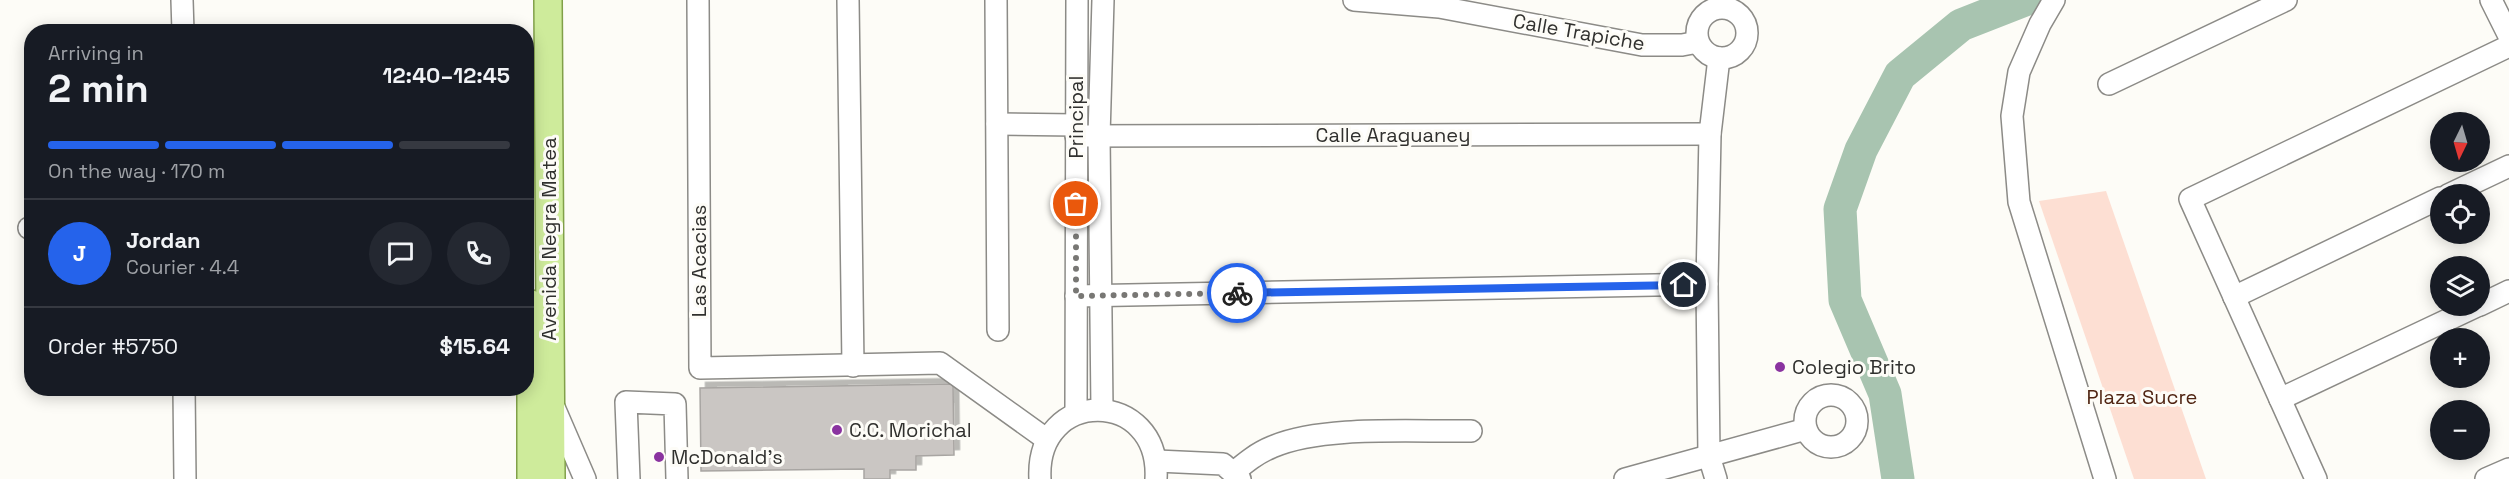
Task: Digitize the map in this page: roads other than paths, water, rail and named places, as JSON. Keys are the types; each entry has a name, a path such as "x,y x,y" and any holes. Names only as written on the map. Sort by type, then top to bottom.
{"main road":[{"name":"Avenida Negra Matea","path":"532,0 532,24"},
{"name":"Avenida Negra Matea","path":"548,0 551,479"},
{"name":"Avenida Negra Matea","path":"531,396 531,479"}],"street":[{"path":"182,0 183,24"},
{"name":"Las Acacias","path":"698,0 700,368 940,363 1046,439"},
{"path":"848,0 854,366"},
{"path":"996,0 998,330"},
{"name":"Principal","path":"1076,413 1077,0"},
{"name":"Principal","path":"1102,409 1099,136 1103,0"},
{"name":"Calle Trapiche","path":"1354,0 1439,7 1642,45 1682,45 1698,42"},
{"path":"2109,84 2286,0"},
{"path":"2491,0 2509,36"},
{"path":"2053,1 2019,72 2012,116 2019,202 2105,479"},
{"path":"1720,8 1736,12 1746,23 1746,41 1736,54 1719,58 1703,50 1698,42 1697,28 1706,13 1720,8"},
{"path":"2316,479 2190,199 2509,46"},
{"path":"1716,479 1709,456 1707,284 1710,134 1719,58"},
{"name":"Calle Araguaney","path":"997,124 1076,130 1099,136 1710,134"},
{"path":"2471,184 2509,166"},
{"path":"2234,297 2430,203"},
{"path":"1076,296 1707,284"},
{"path":"2490,300 2509,291"},
{"path":"2280,399 2455,316"},
{"path":"184,396 185,479"},
{"path":"550,400 585,479"},
{"path":"629,479 626,402 675,404 677,479"},
{"path":"1040,479 1039,458 1046,439 1059,424 1076,413 1102,409 1122,414 1138,425 1151,442 1156,470 1223,464 1237,476 1257,454 1288,441 1334,433 1471,430"},
{"path":"1625,479 1647,476 1806,429"},
{"path":"2486,479 2509,468"}],"waterway":[{"path":"1898,479 1885,394 1845,300 1840,209 1861,150 1900,75 1961,25 2025,0"}],"place":[{"name":"Colegio Brito","path":"1780,367"},
{"name":"C.C. Morichal","path":"837,430"},
{"name":"McDonald's","path":"659,457"}],"park label":[{"name":"Plaza Sucre","path":"2142,397"}]}
